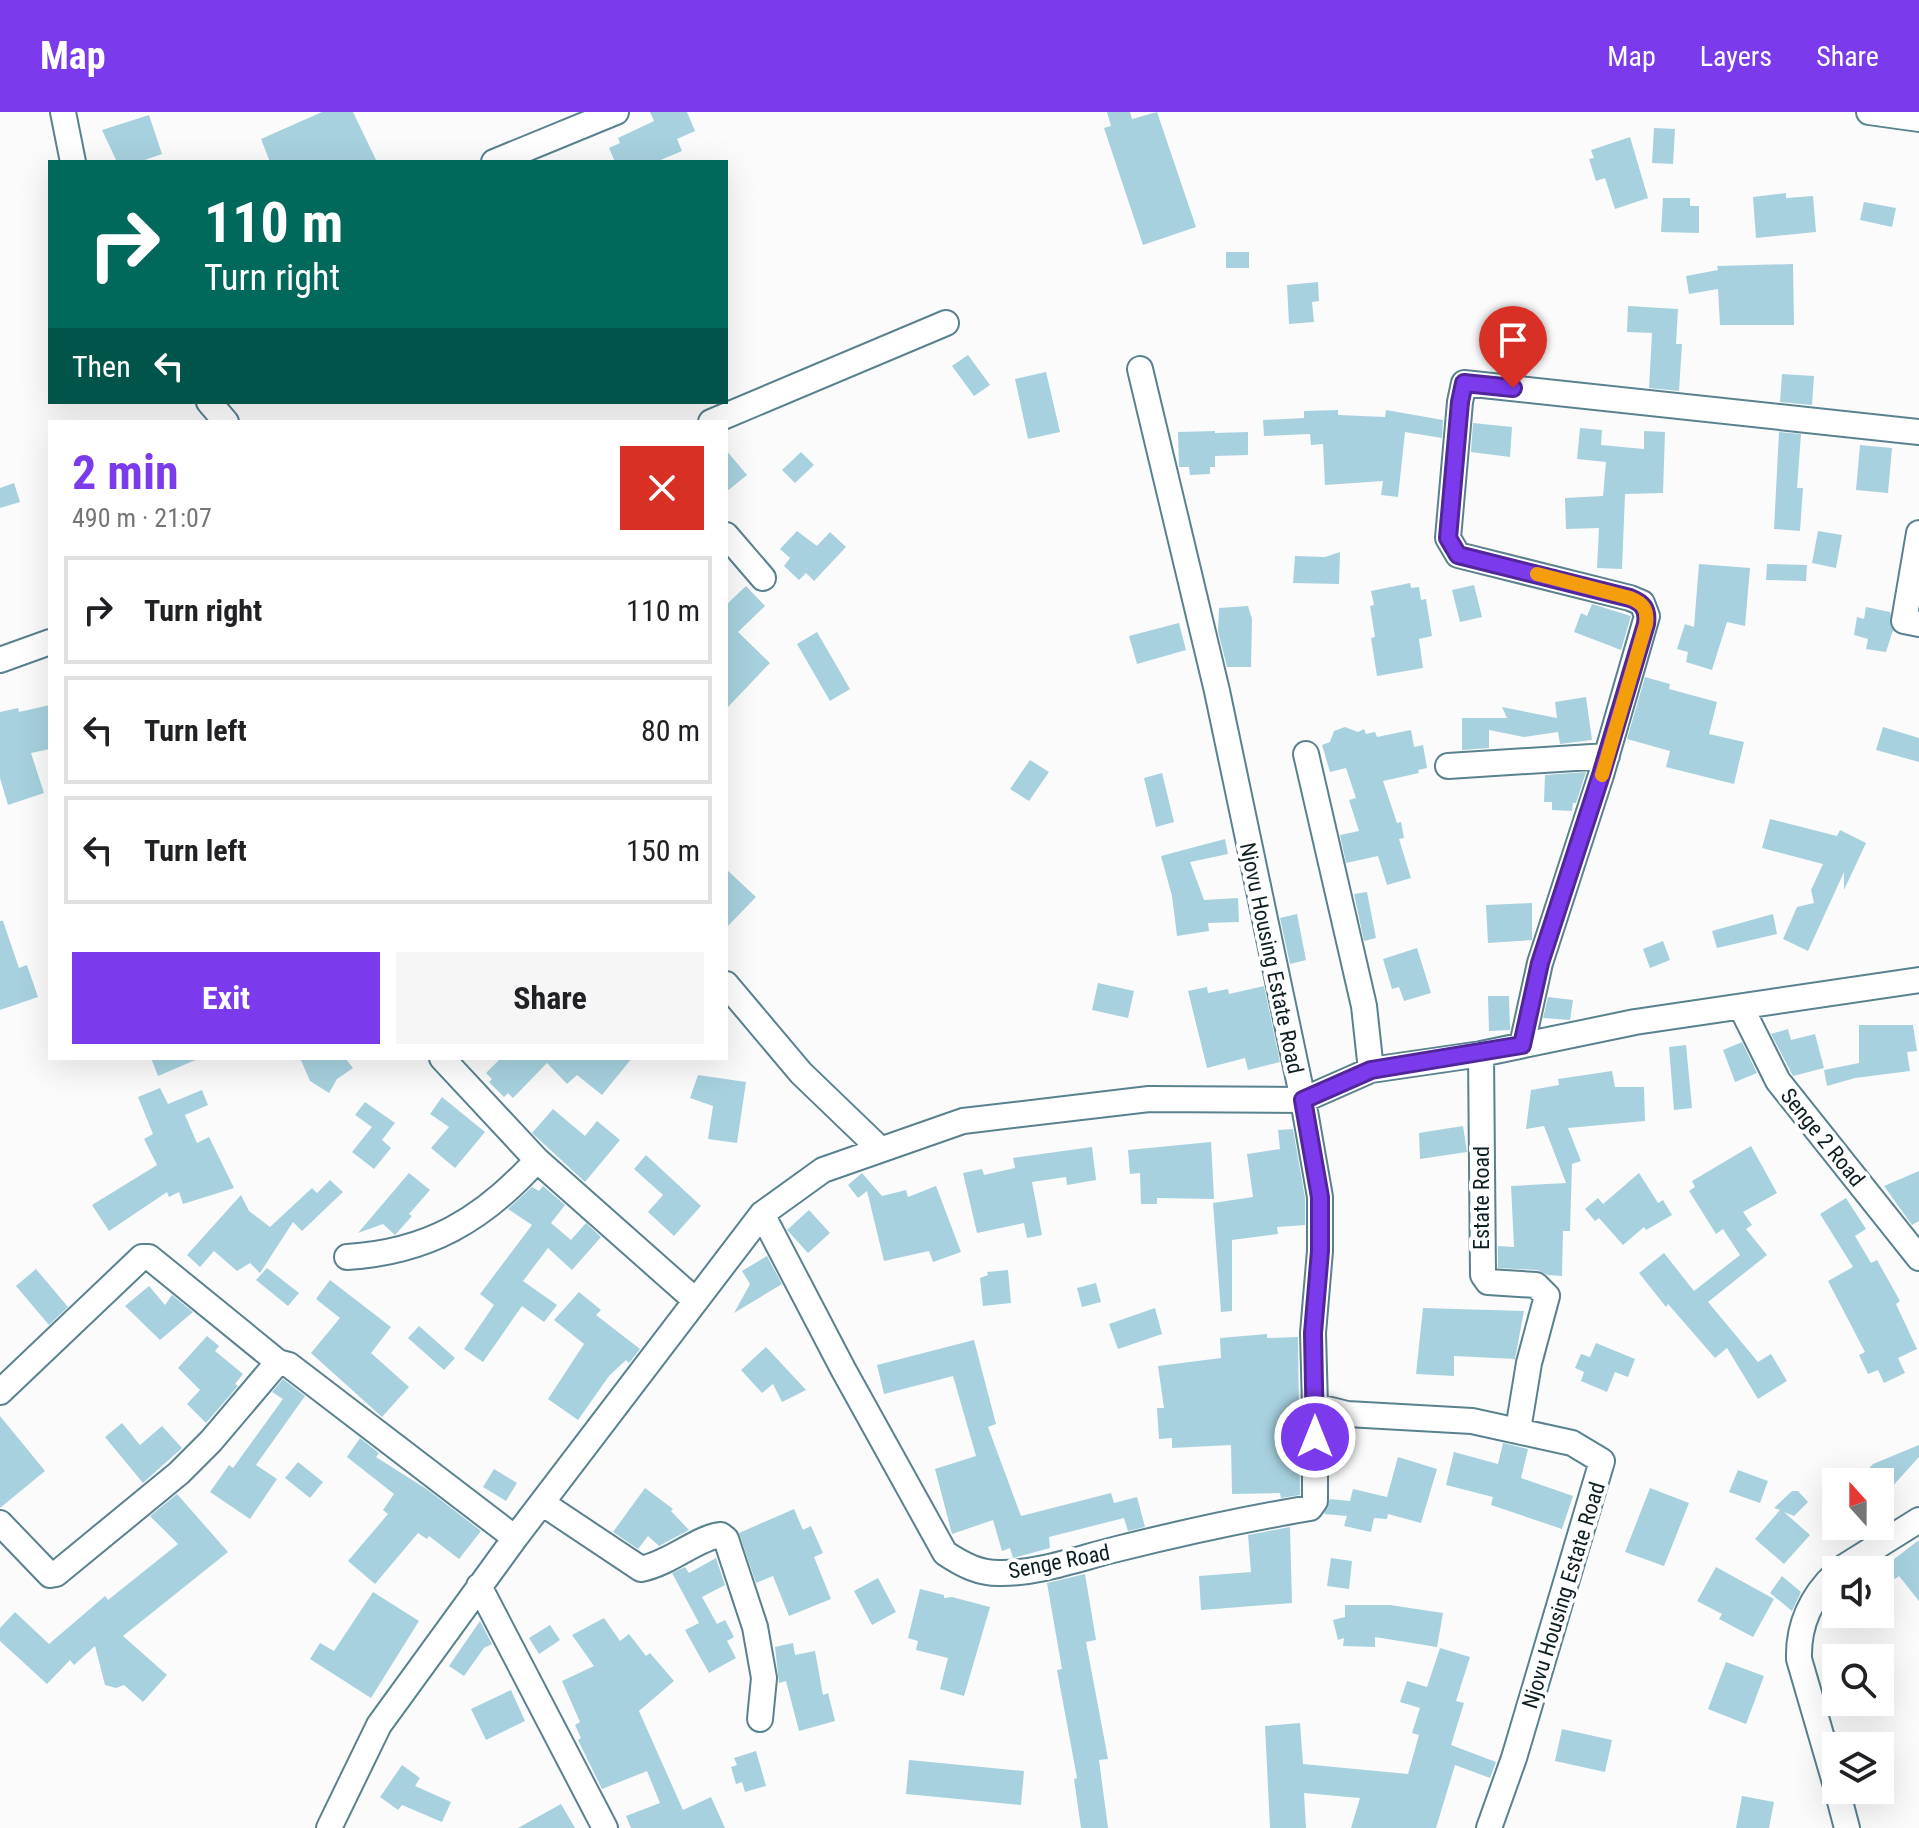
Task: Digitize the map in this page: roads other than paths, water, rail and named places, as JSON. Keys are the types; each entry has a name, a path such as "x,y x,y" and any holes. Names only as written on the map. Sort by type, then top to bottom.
{"street":[{"path":"63,112 73,160"},
{"path":"499,160 616,112"},
{"path":"1869,112 1919,119"},
{"path":"716,420 946,323"},
{"name":"Njovu Housing Estate Road","path":"1140,369 1217,691 1303,1100 1320,1197 1320,1251 1313,1333 1315,1406 1347,1414 1472,1421 1518,1430 1572,1443 1598,1457 1603,1465 1514,1758 1489,1828"},
{"path":"1522,1045 1540,963 1607,756 1646,624 1646,610 1642,603 1630,598 1458,555 1452,548 1448,538 1464,383 1919,432"},
{"path":"211,404 224,420"},
{"path":"1919,533 1904,621 1919,624"},
{"path":"728,537 763,578"},
{"path":"0,660 48,643"},
{"path":"1306,754 1364,1006 1371,1070"},
{"path":"1448,766 1607,756"},
{"path":"329,1828 379,1725 515,1538 762,1214 823,1170 963,1121 1149,1099 1303,1100 1371,1070 1481,1054 1635,1022 1919,980"},
{"path":"728,986 801,1073 880,1149"},
{"name":"Senge 2 Road","path":"1741,1007 1778,1081 1919,1258"},
{"name":"Estate Road","path":"1481,1054 1483,1275 1488,1282 1536,1285 1547,1296 1529,1363 1518,1430"},
{"path":"444,1060 537,1160 695,1300"},
{"path":"347,1257 376,1255 437,1238 485,1210 520,1181 537,1160"},
{"name":"Senge Road","path":"762,1214 945,1553 963,1565 984,1572 1033,1569 1191,1531 1310,1508 1315,1501 1315,1406"},
{"path":"0,1392 146,1257 161,1265 278,1362 289,1365 515,1538"},
{"path":"0,1523 50,1575 56,1574 179,1473 211,1441 278,1362"},
{"path":"542,1503 641,1569 670,1561 710,1537 721,1535 726,1539 755,1627 764,1678 760,1719"},
{"path":"1863,1556 1919,1520"},
{"path":"479,1586 605,1828"},
{"path":"1822,1589 1803,1618 1799,1646 1799,1659 1822,1739"},
{"path":"1840,1804 1847,1828"}]}
